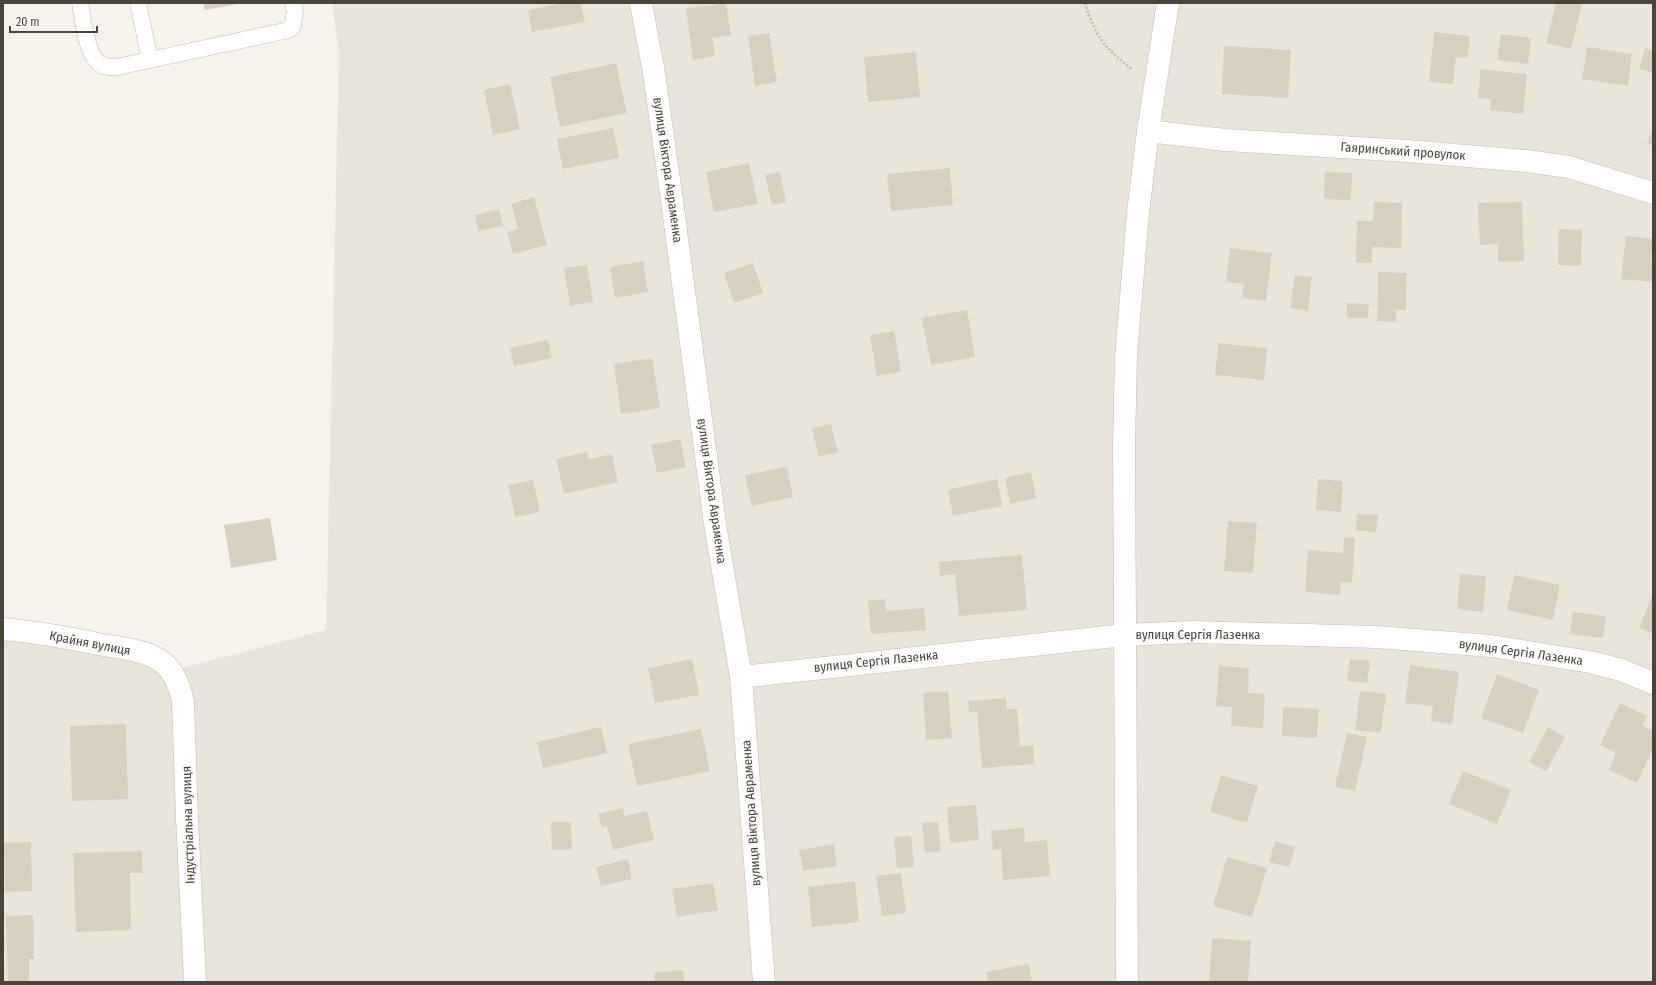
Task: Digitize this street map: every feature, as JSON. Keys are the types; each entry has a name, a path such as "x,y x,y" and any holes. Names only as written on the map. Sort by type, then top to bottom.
{"street":[{"name":"вулиця Віктора Авраменка","path":"641,3 654,73 715,524 740,677 764,982"},
{"path":"1126,982 1124,446 1126,356 1130,289 1148,131 1168,3"},
{"name":"Гаяринський провулок","path":"1148,131 1232,140 1407,151 1527,161 1569,167 1653,193"},
{"name":"Крайня вулиця","path":"3,628 60,636 131,650 161,661 171,671"},
{"name":"вулиця Сергія Лазенка","path":"740,677 1124,635 1193,632 1422,639 1491,646 1590,662 1621,670 1653,683"},
{"name":"Індустріальна вулиця","path":"171,671 180,687 183,702 195,982"}],"lane":[{"path":"80,3 88,44 92,56 98,63 107,67 117,67 289,30 294,25 295,11 293,3"},
{"path":"138,3 150,60"}],"path":[{"path":"1085,3 1091,22 1102,43 1115,56 1132,69 1156,81"}],"shaded area":[{"path":"332,3 1653,3 1653,982 3,982 3,629 20,630 171,671 326,630 339,53"}],"building":[{"path":"203,3 237,3 237,4 205,10"},
{"path":"564,3 581,3 585,22 532,32 528,10"},
{"path":"726,3 731,35 712,38 715,56 693,60 686,9"},
{"path":"1556,3 1582,4 1571,49 1546,43"},
{"path":"1434,32 1470,36 1467,58 1456,57 1453,84 1429,82"},
{"path":"769,33 777,82 755,86 748,36"},
{"path":"1501,34 1531,38 1528,64 1497,60"},
{"path":"1224,46 1291,50 1288,98 1222,94"},
{"path":"1587,47 1632,54 1628,86 1582,79"},
{"path":"1645,48 1653,51 1653,73 1639,69"},
{"path":"916,52 920,97 868,102 864,57"},
{"path":"616,63 627,113 560,127 550,77"},
{"path":"1481,69 1527,74 1523,114 1490,110 1491,99 1478,98"},
{"path":"510,84 520,129 493,135 484,90"},
{"path":"613,128 619,158 563,169 557,139"},
{"path":"1653,128 1653,145 1647,143"},
{"path":"749,163 758,204 714,212 706,172"},
{"path":"950,168 953,205 891,211 887,174"},
{"path":"780,172 786,202 772,205 765,175"},
{"path":"1325,172 1352,173 1351,200 1324,199"},
{"path":"534,197 547,245 513,254 507,232 518,229 511,204"},
{"path":"1374,202 1402,203 1401,248 1372,247 1372,263 1356,263 1357,221 1373,221"},
{"path":"1522,202 1524,261 1498,262 1498,244 1480,245 1478,203"},
{"path":"499,209 503,226 478,231 475,215"},
{"path":"1559,229 1582,230 1581,266 1558,265"},
{"path":"1626,236 1653,239 1651,261 1653,261 1653,282 1621,279"},
{"path":"1230,248 1272,253 1266,301 1242,298 1244,284 1226,282"},
{"path":"643,261 648,292 615,298 610,267"},
{"path":"753,263 763,293 734,303 724,273"},
{"path":"587,265 593,302 570,306 564,268"},
{"path":"1378,272 1407,273 1406,310 1396,310 1396,322 1377,321"},
{"path":"1295,275 1312,277 1308,311 1290,308"},
{"path":"1347,303 1369,304 1368,318 1347,318"},
{"path":"967,310 975,357 931,365 922,318"},
{"path":"894,331 901,372 877,376 870,335"},
{"path":"548,340 552,358 514,366 510,348"},
{"path":"1218,343 1267,348 1264,380 1215,375"},
{"path":"652,358 660,408 621,414 614,364"},
{"path":"831,424 838,453 818,456 812,428"},
{"path":"680,439 686,467 657,473 651,445"},
{"path":"587,452 589,459 612,454 618,482 564,494 556,459"},
{"path":"787,467 793,497 752,506 745,475"},
{"path":"1031,472 1036,498 1010,504 1005,478"},
{"path":"997,479 1002,506 953,516 948,490"},
{"path":"1318,479 1343,481 1341,512 1316,510"},
{"path":"533,480 540,512 515,517 508,485"},
{"path":"1357,514 1378,515 1376,532 1356,530"},
{"path":"270,518 277,560 231,568 224,525"},
{"path":"1228,521 1257,523 1253,573 1224,571"},
{"path":"1344,537 1355,538 1352,583 1341,582 1340,595 1305,592 1308,550 1343,553"},
{"path":"1022,555 1027,610 959,616 955,574 940,576 939,562"},
{"path":"1460,574 1486,576 1483,612 1457,609"},
{"path":"1514,575 1560,585 1553,620 1507,610"},
{"path":"1653,593 1653,634 1639,628"},
{"path":"885,599 886,611 924,608 926,630 871,634 868,601"},
{"path":"1573,612 1606,616 1603,638 1570,634"},
{"path":"692,659 699,695 655,703 648,668"},
{"path":"1350,659 1370,661 1367,683 1347,681"},
{"path":"1410,665 1459,672 1452,724 1431,721 1433,706 1405,703"},
{"path":"1219,666 1249,668 1248,693 1265,694 1263,728 1231,726 1232,707 1216,706"},
{"path":"1497,674 1539,690 1523,733 1481,718"},
{"path":"948,691 952,738 926,740 923,693"},
{"path":"1360,691 1386,694 1381,733 1355,730"},
{"path":"1006,698 1007,709 1017,709 1020,746 1033,745 1034,764 982,768 977,712 969,712 968,701"},
{"path":"1620,703 1647,716 1642,726 1653,731 1653,748 1637,783 1609,770 1616,753 1600,745"},
{"path":"1283,707 1319,709 1317,738 1282,736"},
{"path":"126,724 128,799 72,801 70,726"},
{"path":"601,727 607,753 543,768 537,742"},
{"path":"1548,727 1565,737 1546,771 1529,762"},
{"path":"701,729 710,771 637,786 628,744"},
{"path":"1347,733 1367,737 1355,791 1335,787"},
{"path":"1463,771 1511,790 1497,824 1449,804"},
{"path":"1221,775 1258,786 1247,823 1210,812"},
{"path":"976,805 979,840 950,843 947,807"},
{"path":"623,808 624,816 647,811 654,840 613,850 607,826 602,827 598,814"},
{"path":"551,822 571,822 572,849 552,850"},
{"path":"938,822 941,851 925,853 922,823"},
{"path":"1024,828 1025,842 1047,840 1050,876 1003,880 1001,850 993,850 991,831"},
{"path":"911,836 914,867 897,868 894,837"},
{"path":"1275,841 1295,847 1289,867 1269,862"},
{"path":"31,842 32,891 5,892 4,843"},
{"path":"834,844 837,866 803,871 799,850"},
{"path":"142,851 143,873 130,873 131,930 76,932 73,853"},
{"path":"1227,857 1267,868 1252,917 1213,906"},
{"path":"628,859 632,879 601,886 596,867"},
{"path":"901,873 906,913 882,916 876,876"},
{"path":"855,881 859,922 812,927 808,887"},
{"path":"713,883 718,910 677,917 672,889"},
{"path":"33,915 34,959 29,959 29,982 8,982 6,916"},
{"path":"1212,938 1251,941 1248,982 1209,982"},
{"path":"1029,964 1032,982 988,982 986,972"},
{"path":"683,970 684,982 655,982 654,973"}]}
